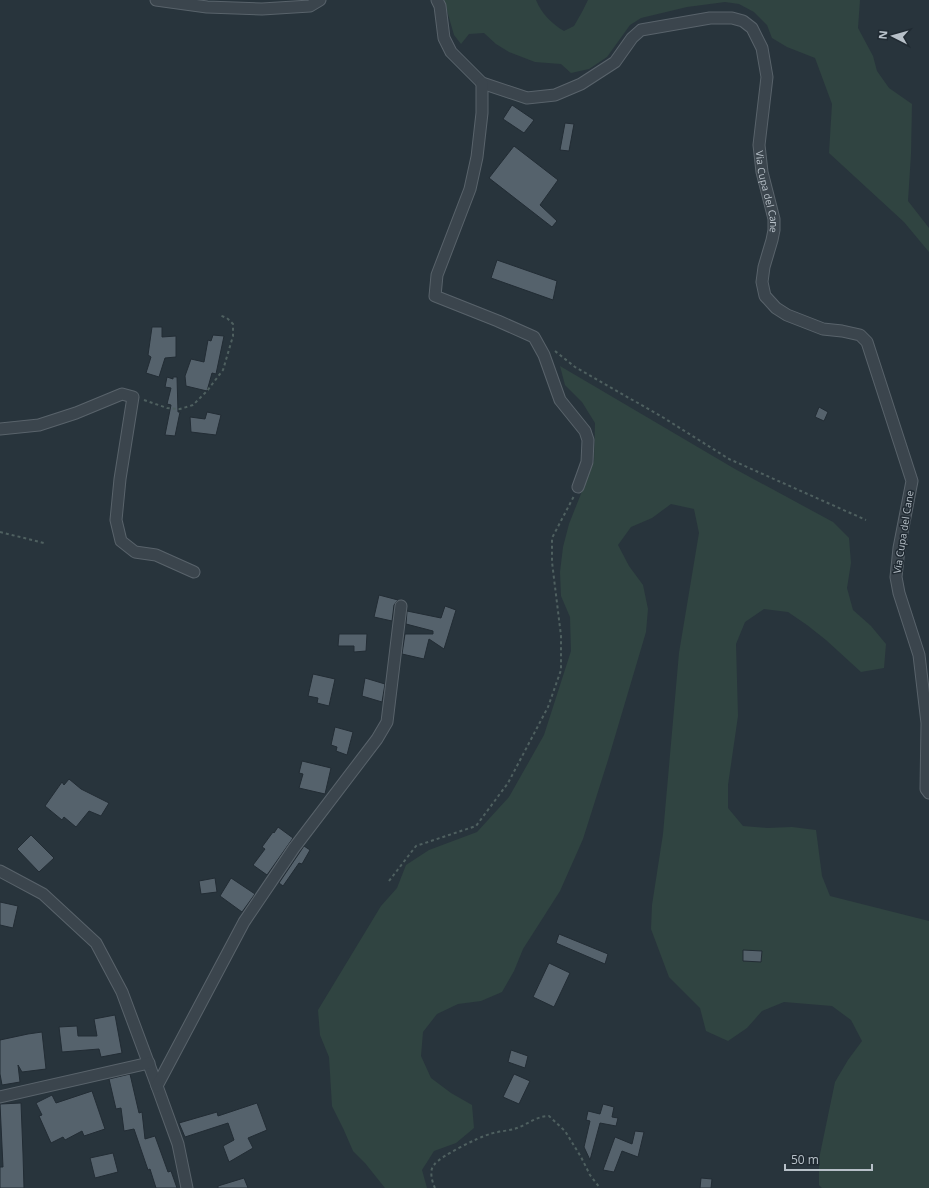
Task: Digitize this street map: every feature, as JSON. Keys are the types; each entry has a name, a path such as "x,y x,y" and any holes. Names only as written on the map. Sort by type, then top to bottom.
{"street":[{"path":"156,0 207,7 262,9 310,6 320,0"},
{"name":"Via Cupa del Cane","path":"438,0 444,38 451,52 482,83 528,98 555,96 581,84 615,62 632,38 641,30 710,18 732,18 743,22 752,28 762,48 767,77 759,145 762,172 774,219 774,230 764,267 762,282 765,296 776,308 787,315 824,329 860,335 867,342 912,481 899,548 896,577 899,593 920,655 927,723 926,788 929,793"},
{"path":"482,83 482,113 476,164 470,189 437,275 435,296 534,337 544,355 560,400 585,431 588,440 587,462 578,487"},
{"path":"0,429 39,425 76,413 122,394 133,397 120,480 116,520 121,541 135,552 156,556 194,572"},
{"path":"158,1086 244,922 294,848 377,739 388,722 401,606"},
{"path":"0,871 43,894 96,943 122,992 158,1086 178,1144 187,1188"},
{"path":"0,1097 149,1063"}],"path":[{"path":"133,397 167,408 180,409 193,405 203,396 223,370 233,336 233,324 228,318 219,315"},
{"path":"551,348 575,367 664,418 729,459 866,520"},
{"path":"389,881 416,846 476,826 508,783 548,708 561,670 561,636 552,562 552,538 578,487"},
{"path":"0,532 44,543"},
{"path":"435,1188 431,1175 433,1166 441,1157 489,1134 517,1128 542,1116 548,1116 565,1131 590,1175 600,1188"}],"green space":[{"path":"444,0 536,0 547,18 564,31 574,26 588,0 860,0 858,28 873,56 877,71 889,88 912,104 908,201 929,228 929,252 904,222 829,153 832,104 815,58 787,47 772,38 767,25 754,12 739,4 725,2 687,7 641,18 630,25 607,57 589,69 571,73 561,64 535,62 509,52 496,44 484,33 469,34 461,44 454,35"},
{"path":"560,366 735,469 833,522 849,538 851,563 847,588 853,610 871,626 886,644 884,668 861,672 826,640 788,612 764,609 745,622 736,644 738,716 728,785 728,808 743,826 767,828 792,827 816,830 822,876 830,896 929,921 929,1188 822,1188 819,1185 819,1159 835,1082 848,1060 862,1041 851,1020 832,1006 784,1002 762,1011 747,1028 728,1041 706,1031 700,1008 669,977 651,929 652,905 663,834 679,653 699,533 694,509 671,504 652,518 631,527 618,545 629,566 643,585 648,609 646,632 583,839 560,891 523,949 514,971 502,992 481,1001 458,1004 437,1014 423,1032 421,1056 431,1078 451,1093 472,1105 474,1128 456,1143 434,1151 422,1170 427,1188 385,1188 365,1163 353,1151 332,1106 329,1057 320,1035 318,1010 381,906 397,888 406,865 429,850 477,832 509,797 544,735 571,651 570,617 561,596 560,572 563,547 569,524 594,461 595,423 582,402 565,385"}],"building":[{"path":"512,105 534,120 524,133 503,119"},
{"path":"565,123 574,124 569,151 560,150"},
{"path":"514,146 558,180 540,205 557,221 552,227 489,178"},
{"path":"497,260 557,281 553,300 491,278"},
{"path":"152,327 162,327 162,337 176,336 176,357 165,358 159,377 146,373 151,357 148,355"},
{"path":"213,335 224,336 216,374 212,373 207,391 186,386 185,376 191,359 204,362 208,340 211,341"},
{"path":"167,377 173,379 173,377 177,377 178,412 180,412 175,436 165,435 171,405 167,404 171,388 165,387"},
{"path":"819,407 828,412 824,421 815,417"},
{"path":"207,412 221,415 216,435 191,432 190,417 205,419"},
{"path":"379,595 398,600 394,605 392,621 374,617"},
{"path":"445,606 456,610 444,649 429,639 424,659 402,654 405,634 433,634 433,631 406,624 407,611 441,618"},
{"path":"339,634 367,634 366,651 354,652 354,646 338,646"},
{"path":"313,674 335,679 329,706 317,703 318,698 308,696"},
{"path":"365,678 385,684 382,702 362,696"},
{"path":"335,727 353,732 347,755 336,751 337,747 331,745"},
{"path":"302,761 331,768 325,794 299,788 303,774 299,773"},
{"path":"69,779 81,789 109,803 101,816 89,811 76,827 64,817 62,820 45,806 62,782 64,785"},
{"path":"278,827 293,838 267,875 253,865 265,849 262,847"},
{"path":"31,835 54,858 39,872 17,849"},
{"path":"304,846 310,850 302,864 299,863 283,886 279,883"},
{"path":"215,878 217,892 201,894 199,881"},
{"path":"231,878 255,894 242,912 220,896"},
{"path":"0,902 18,906 13,928 0,925"},
{"path":"559,934 608,954 605,964 556,943"},
{"path":"743,950 762,951 761,962 743,961"},
{"path":"549,963 570,973 554,1007 533,997"},
{"path":"115,1015 122,1053 101,1057 99,1049 62,1052 59,1027 77,1026 78,1036 97,1036 94,1019"},
{"path":"42,1032 46,1069 22,1072 18,1065 20,1082 2,1085 0,1074 0,1040"},
{"path":"511,1050 528,1056 525,1068 508,1062"},
{"path":"130,1074 139,1113 142,1112 145,1139 155,1136 168,1172 171,1171 177,1188 156,1188 150,1169 148,1170 134,1129 124,1131 121,1108 116,1109 109,1079"},
{"path":"514,1074 530,1081 519,1104 503,1097"},
{"path":"92,1091 105,1129 84,1136 82,1131 65,1140 63,1137 51,1143 39,1116 42,1115 36,1103 52,1095 56,1103"},
{"path":"21,1103 24,1188 0,1188 0,1167 3,1167 0,1104"},
{"path":"257,1103 267,1130 248,1138 253,1148 229,1162 223,1146 234,1140 228,1123 185,1137 179,1123 217,1112 218,1116"},
{"path":"603,1104 614,1107 612,1117 618,1118 616,1126 600,1123 590,1160 584,1147 590,1121 586,1120 588,1111 600,1114"},
{"path":"635,1131 644,1132 638,1157 622,1151 614,1172 603,1170 615,1137 632,1144"},
{"path":"113,1153 118,1172 95,1178 90,1158"},
{"path":"244,1178 248,1188 218,1188 218,1186"},
{"path":"701,1178 712,1179 711,1188 700,1188"}]}
